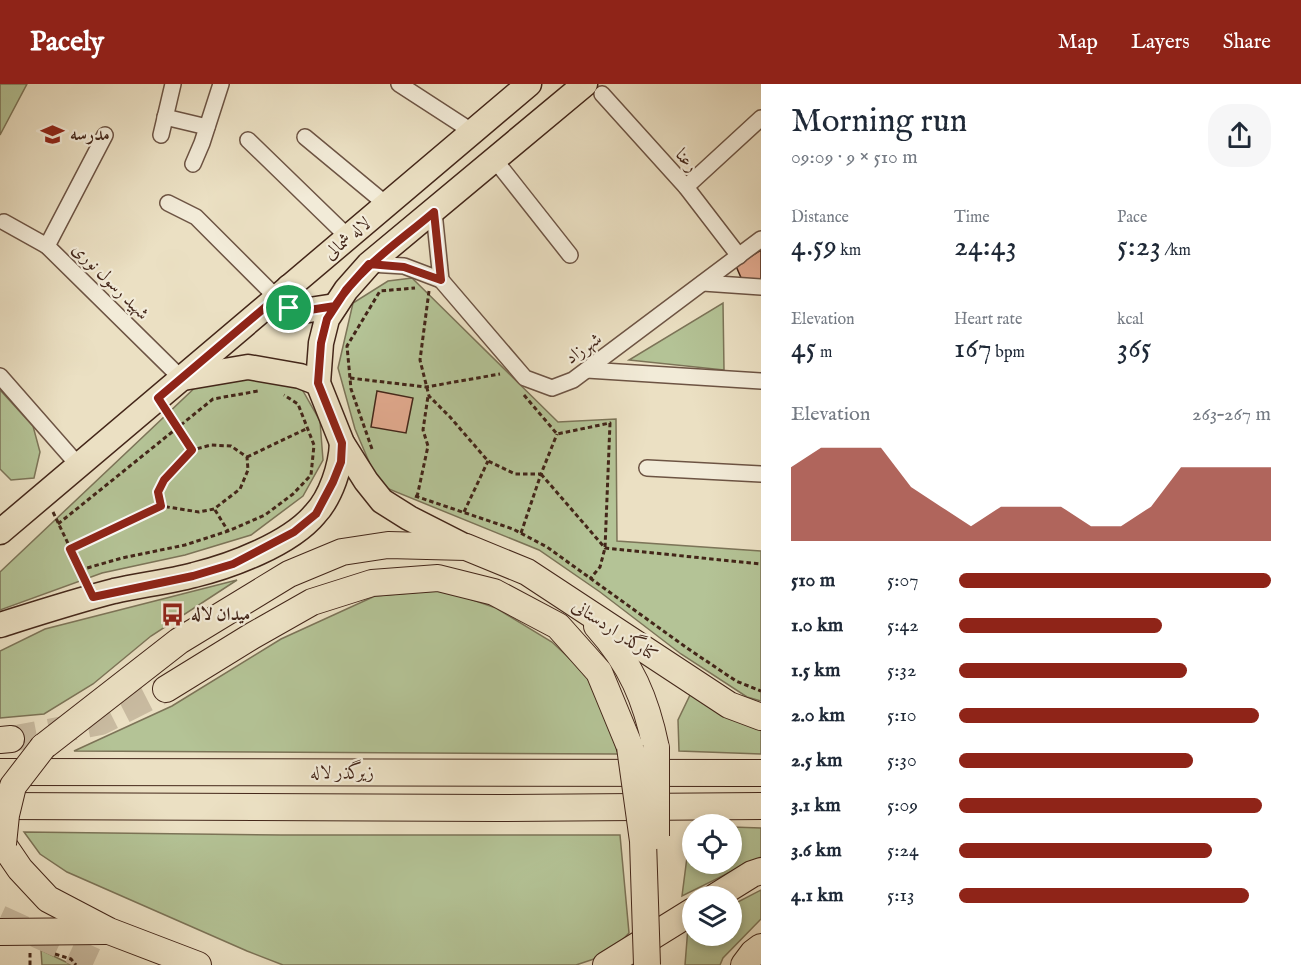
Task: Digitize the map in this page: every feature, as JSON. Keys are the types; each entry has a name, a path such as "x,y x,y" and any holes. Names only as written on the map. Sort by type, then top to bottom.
{"highway":[{"path":"198,965 109,931 48,899 20,869 3,844 6,815 14,786 43,747 179,641 289,574 342,552 388,545 466,547"},
{"name":"کنارگذر اردستانی","path":"466,547 527,572 729,705 761,717"},
{"path":"166,689 312,602 372,584 438,578 494,592 558,626 599,672 630,747 643,841 647,965"},
{"path":"578,605 615,647 637,682 649,716 656,748 656,844 646,893"},
{"name":"زیرگذر لاله","path":"0,772 761,773"},
{"name":"زیرگذر لاله","path":"0,806 497,808 761,806"},
{"path":"733,886 761,871"},
{"path":"606,965 682,918"},
{"path":"0,932 109,931"},
{"path":"744,965 761,947"}],"main road":[{"name":"لاله شمالی","path":"0,532 529,84"},
{"name":"لاله شمالی","path":"318,383 321,343 327,319 346,290 369,264 495,160 593,89"},
{"path":"283,293 289,308 295,310 335,306"},
{"path":"181,378 248,367 300,376 318,383 342,443 366,481 382,501 408,518 466,547"},
{"path":"0,625 93,597 193,576 233,564 294,532 316,514 341,462 342,443"}],"street":[{"path":"161,135 173,84"},
{"path":"193,164 220,84"},
{"path":"399,84 472,132"},
{"name":"رعنا","path":"593,89 686,188 739,256"},
{"path":"165,117 207,127"},
{"path":"686,188 761,118"},
{"path":"48,246 105,135"},
{"path":"304,137 387,205"},
{"path":"248,140 348,237"},
{"path":"495,160 570,255"},
{"path":"168,203 196,217 283,293"},
{"path":"369,264 404,267 435,283 434,212"},
{"name":"شهید رسول نوری","path":"4,222 48,246 181,378"},
{"name":"شهرزاد","path":"435,283 525,378 552,388 573,380 761,239"},
{"path":"703,283 761,287"},
{"path":"587,370 761,381"},
{"path":"0,376 79,466"},
{"path":"647,468 761,474"}],"path":[{"path":"435,283 420,360 426,387 429,396 488,461 515,474 541,474 605,548 761,564"},
{"path":"372,450 351,389 347,346 380,291 419,287"},
{"path":"350,378 426,387 504,373"},
{"path":"58,524 213,399 262,391"},
{"path":"80,570 122,558 185,546 228,531 265,515 293,494 311,476 314,445 298,404 281,392"},
{"path":"417,497 428,446 423,430 429,396"},
{"path":"158,398 192,450"},
{"path":"590,579 600,567 605,548 610,423"},
{"path":"247,457 308,428"},
{"path":"521,533 557,434"},
{"path":"161,506 158,492 164,480 192,450 211,445 231,446 247,457"},
{"path":"70,549 161,506 199,512 214,509 240,489 248,470 247,457"},
{"path":"464,512 488,461"},
{"path":"408,493 521,533 547,547 736,681 761,691"},
{"path":"44,495 93,597"},
{"path":"214,509 228,531"}],"green space":[{"path":"0,84 27,84 0,135"},
{"path":"412,278 558,422 616,419 617,541 761,551 761,701 747,697 681,654 600,592 539,550 379,485 355,429 338,368 353,303 388,281"},
{"path":"723,303 724,370 629,360"},
{"path":"241,378 299,384 320,421 323,460 303,496 251,535 185,555 102,573 0,610 0,572 201,382"},
{"path":"0,390 33,426 40,452 34,478 11,480 0,469"},
{"path":"237,580 151,636 93,684 44,714 0,718 0,651 45,629"},
{"name":"میدان لاله","path":"444,590 496,608 552,642 585,673 607,718 618,754 74,751 172,706 281,639 375,596"},
{"path":"691,693 761,728 761,754 679,751 678,720"},
{"path":"742,827 761,828 761,857 742,866"},
{"path":"24,832 620,835 629,933 609,954 576,965 283,965 67,872 40,854"},
{"path":"685,874 727,874 702,886 683,886"},
{"path":"761,890 761,919 742,938 742,900"},
{"path":"686,946 735,946 723,958 720,965 685,965"},
{"path":"41,950 72,965 42,965"}],"building":[{"path":"761,250 761,281 742,280 736,266"},
{"path":"377,391 413,398 406,433 371,427"}],"tunnel":[{"path":"11,739 101,722 166,689"},
{"path":"0,918 103,965"}],"place":[{"name":"مدرسه","path":"52,134"},
{"name":"میدان لاله","path":"173,614"}],"route":[{"path":"289,308 286,300 289,287 158,398 192,450 164,480 158,492 161,506 70,549 93,597 193,576 233,564 294,532 316,514 341,462 342,443 318,383 321,343 327,319 346,290 369,264 404,267 441,280 434,212 369,264 346,290 335,306 303,311 289,308"}]}
